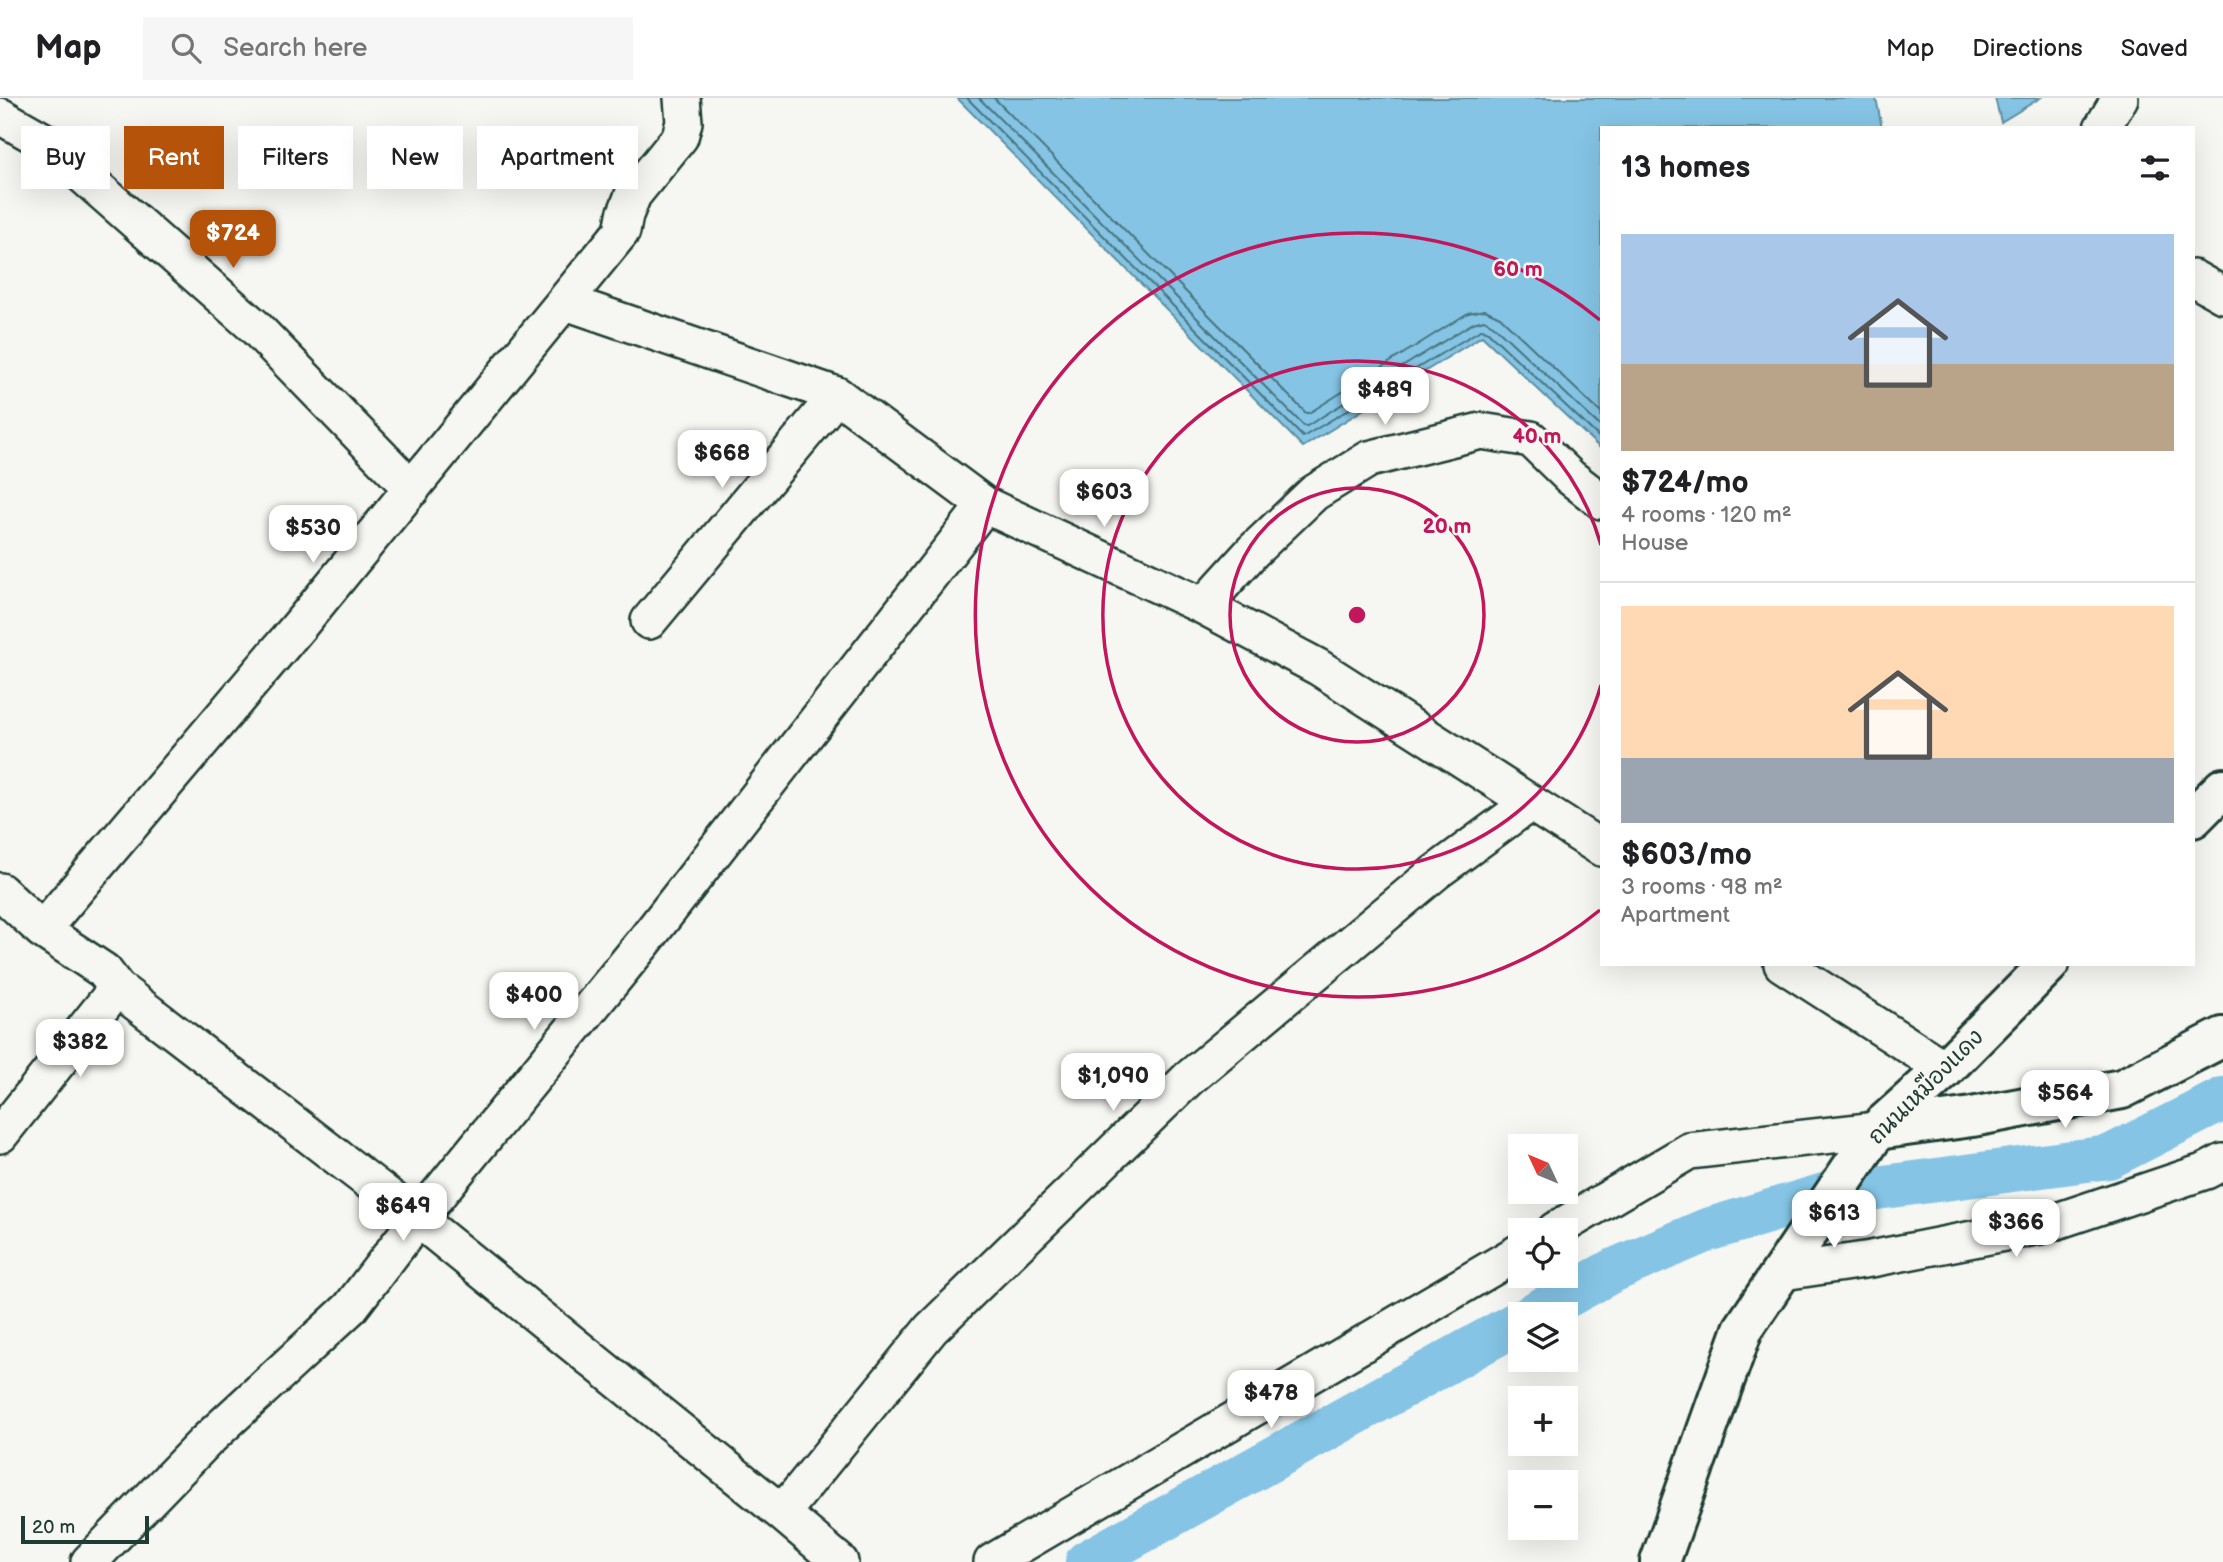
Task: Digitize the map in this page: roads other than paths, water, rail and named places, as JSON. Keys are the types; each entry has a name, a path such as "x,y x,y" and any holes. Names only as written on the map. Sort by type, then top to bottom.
{"street":[{"path":"42,930 412,489 622,231 633,195 680,137 684,122 682,98"},
{"path":"2103,126 2120,98"},
{"path":"0,116 44,141 254,326 412,489"},
{"path":"2195,279 2223,295"},
{"path":"566,302 837,394 985,506 1203,606 1318,667 1600,847"},
{"path":"649,621 837,394"},
{"path":"1203,606 1253,551 1314,493 1369,459 1481,431 1531,439 1570,477 1600,500"},
{"path":"89,1562 205,1442 350,1308 418,1219 644,942 985,506"},
{"path":"2195,816 2223,788"},
{"path":"782,1513 931,1329 1188,1079 1436,872 1530,803"},
{"path":"0,891 42,930 104,971 117,988 418,1219 840,1562"},
{"path":"1785,966 1945,1069"},
{"name":"ถนนเหมืองแดง","path":"1660,1562 1743,1329 1877,1130 1945,1069 2047,966"},
{"path":"0,1135 117,988"},
{"path":"1575,1218 1689,1151 1972,1117 2122,1089 2223,1037"},
{"path":"1783,1272 1871,1259 2045,1225 2206,1171 2223,1162"},
{"path":"992,1562 1508,1259"}],"water":[{"path":"957,98 1876,98 1882,126 1600,126 1600,448 1482,336 1303,447"},
{"path":"1995,98 2040,98 2001,122"}],"waterway":[{"path":"1556,1302 1612,1271 1707,1230 1824,1195 2109,1157 2223,1099"},
{"path":"1087,1562 1508,1328"}]}
